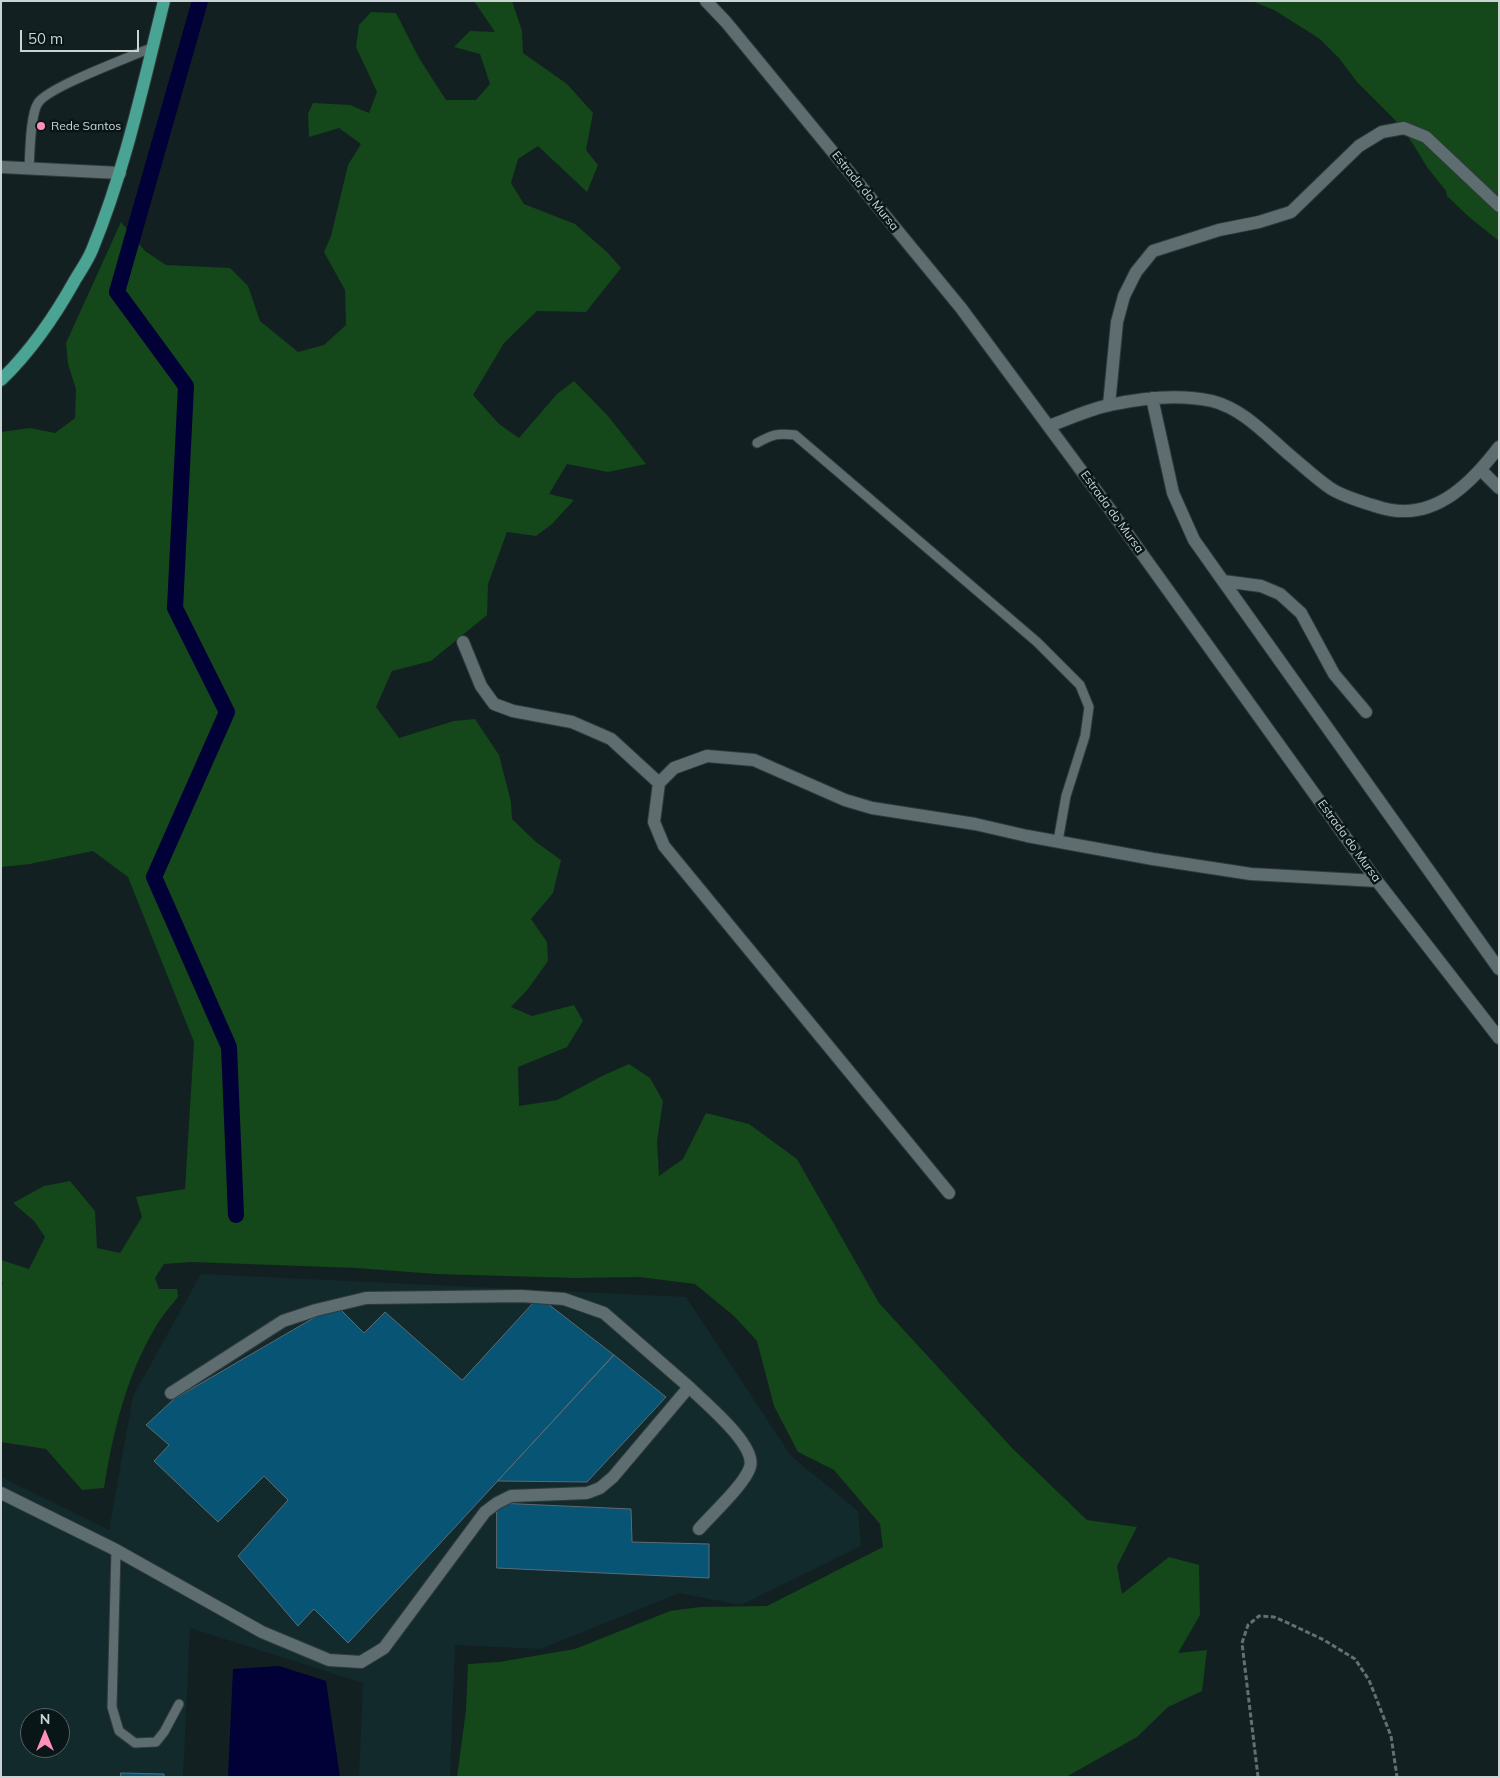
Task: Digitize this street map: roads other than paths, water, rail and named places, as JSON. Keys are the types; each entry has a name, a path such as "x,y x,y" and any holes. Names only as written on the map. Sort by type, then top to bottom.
{"main road":[{"path":"1,380 37,340 66,297 92,251 120,172 143,89 164,1"}],"street":[{"name":"Estrada do Mursa","path":"706,1 726,22 961,308 1049,426 1378,881 1499,1038"},
{"path":"1109,405 1117,322 1124,296 1136,272 1153,251 1219,230 1259,222 1292,212 1359,146 1382,132 1404,128 1426,137 1499,206"},
{"path":"1,167 120,172"},
{"path":"1049,426 1109,405 1152,398 1188,398 1213,402 1237,412 1331,489 1362,502 1391,510 1412,511 1434,506 1453,495 1481,470 1499,446"},
{"path":"1152,398 1173,493 1194,540 1499,969"},
{"path":"1481,470 1499,488"},
{"path":"1223,581 1261,586 1280,594 1301,613 1334,674 1366,712"},
{"path":"463,642 481,686 494,704 513,712 572,722 610,739 659,784"},
{"path":"949,1193 664,846 654,822 659,784 674,768 708,756 754,760 845,800 872,808 975,824 1027,836 1058,840 1153,859 1251,874 1378,881"},
{"path":"172,1393 283,1320 366,1298 521,1296 564,1299 604,1313 689,1387 742,1440 749,1454 751,1465 745,1478 699,1529"},
{"path":"1,1492 116,1550 262,1632 329,1660 362,1662 384,1648 485,1512 511,1496 587,1493 600,1488 613,1477 689,1387"}],"lane":[{"path":"29,169 33,122 38,103 53,90 152,47"},
{"path":"758,443 780,433 795,435 802,440 1037,642 1080,685 1089,707 1086,736 1066,796 1058,840"},
{"path":"116,1550 112,1708 119,1731 135,1743 156,1742 164,1732 179,1704"}],"waterway":[{"path":"200,1 117,292 186,386 175,608 227,712 154,877 229,1047 236,1215"}],"place":[{"name":"Rede Santos","path":"41,126"}]}
